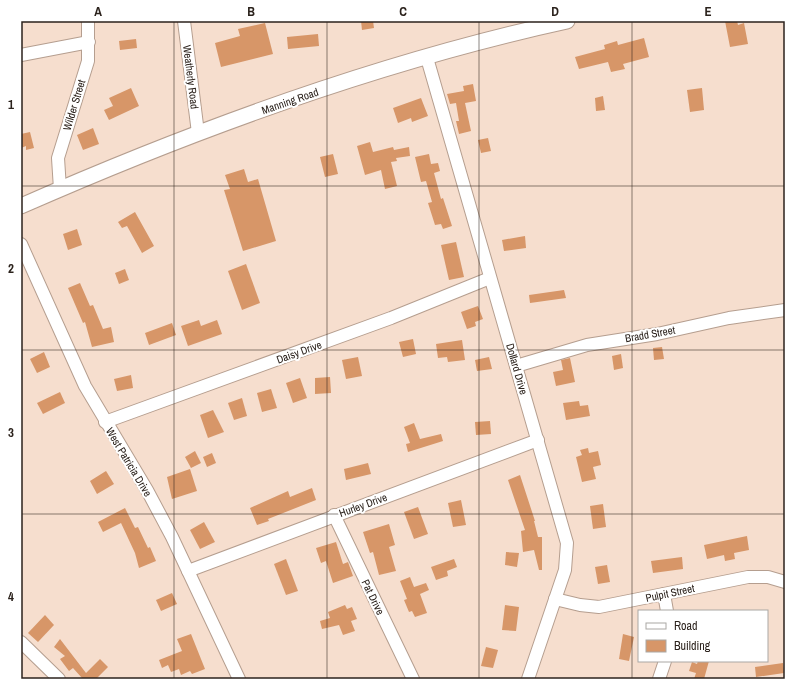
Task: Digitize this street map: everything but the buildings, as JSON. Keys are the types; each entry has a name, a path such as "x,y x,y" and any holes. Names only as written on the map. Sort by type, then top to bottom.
{"main road":[{"name":"Manning Road","path":"21,206 198,133 311,93 427,58 567,21"}],"street":[{"name":"Wilder Street","path":"60,189 58,158 88,61 88,21"},
{"name":"Weatherly Road","path":"184,21 198,133"},
{"path":"21,55 89,42"},
{"name":"Dollard Drive","path":"427,58 567,543 565,570 528,679"},
{"name":"West Patricia Drive","path":"21,244 24,259 85,386 105,422 147,490 188,571 239,679"},
{"name":"Daisy Drive","path":"105,422 391,318 490,278"},
{"name":"Bradd Street","path":"516,366 587,345 657,334 729,318 785,310"},
{"name":"Hurley Drive","path":"188,571 334,515 538,440"},
{"name":"Pat Drive","path":"334,515 413,679"},
{"name":"Pulpit Street","path":"555,599 580,606 599,607 748,577 768,577 785,582"},
{"path":"664,594 667,610"},
{"path":"21,642 59,679"},
{"path":"659,679 665,662"}]}
